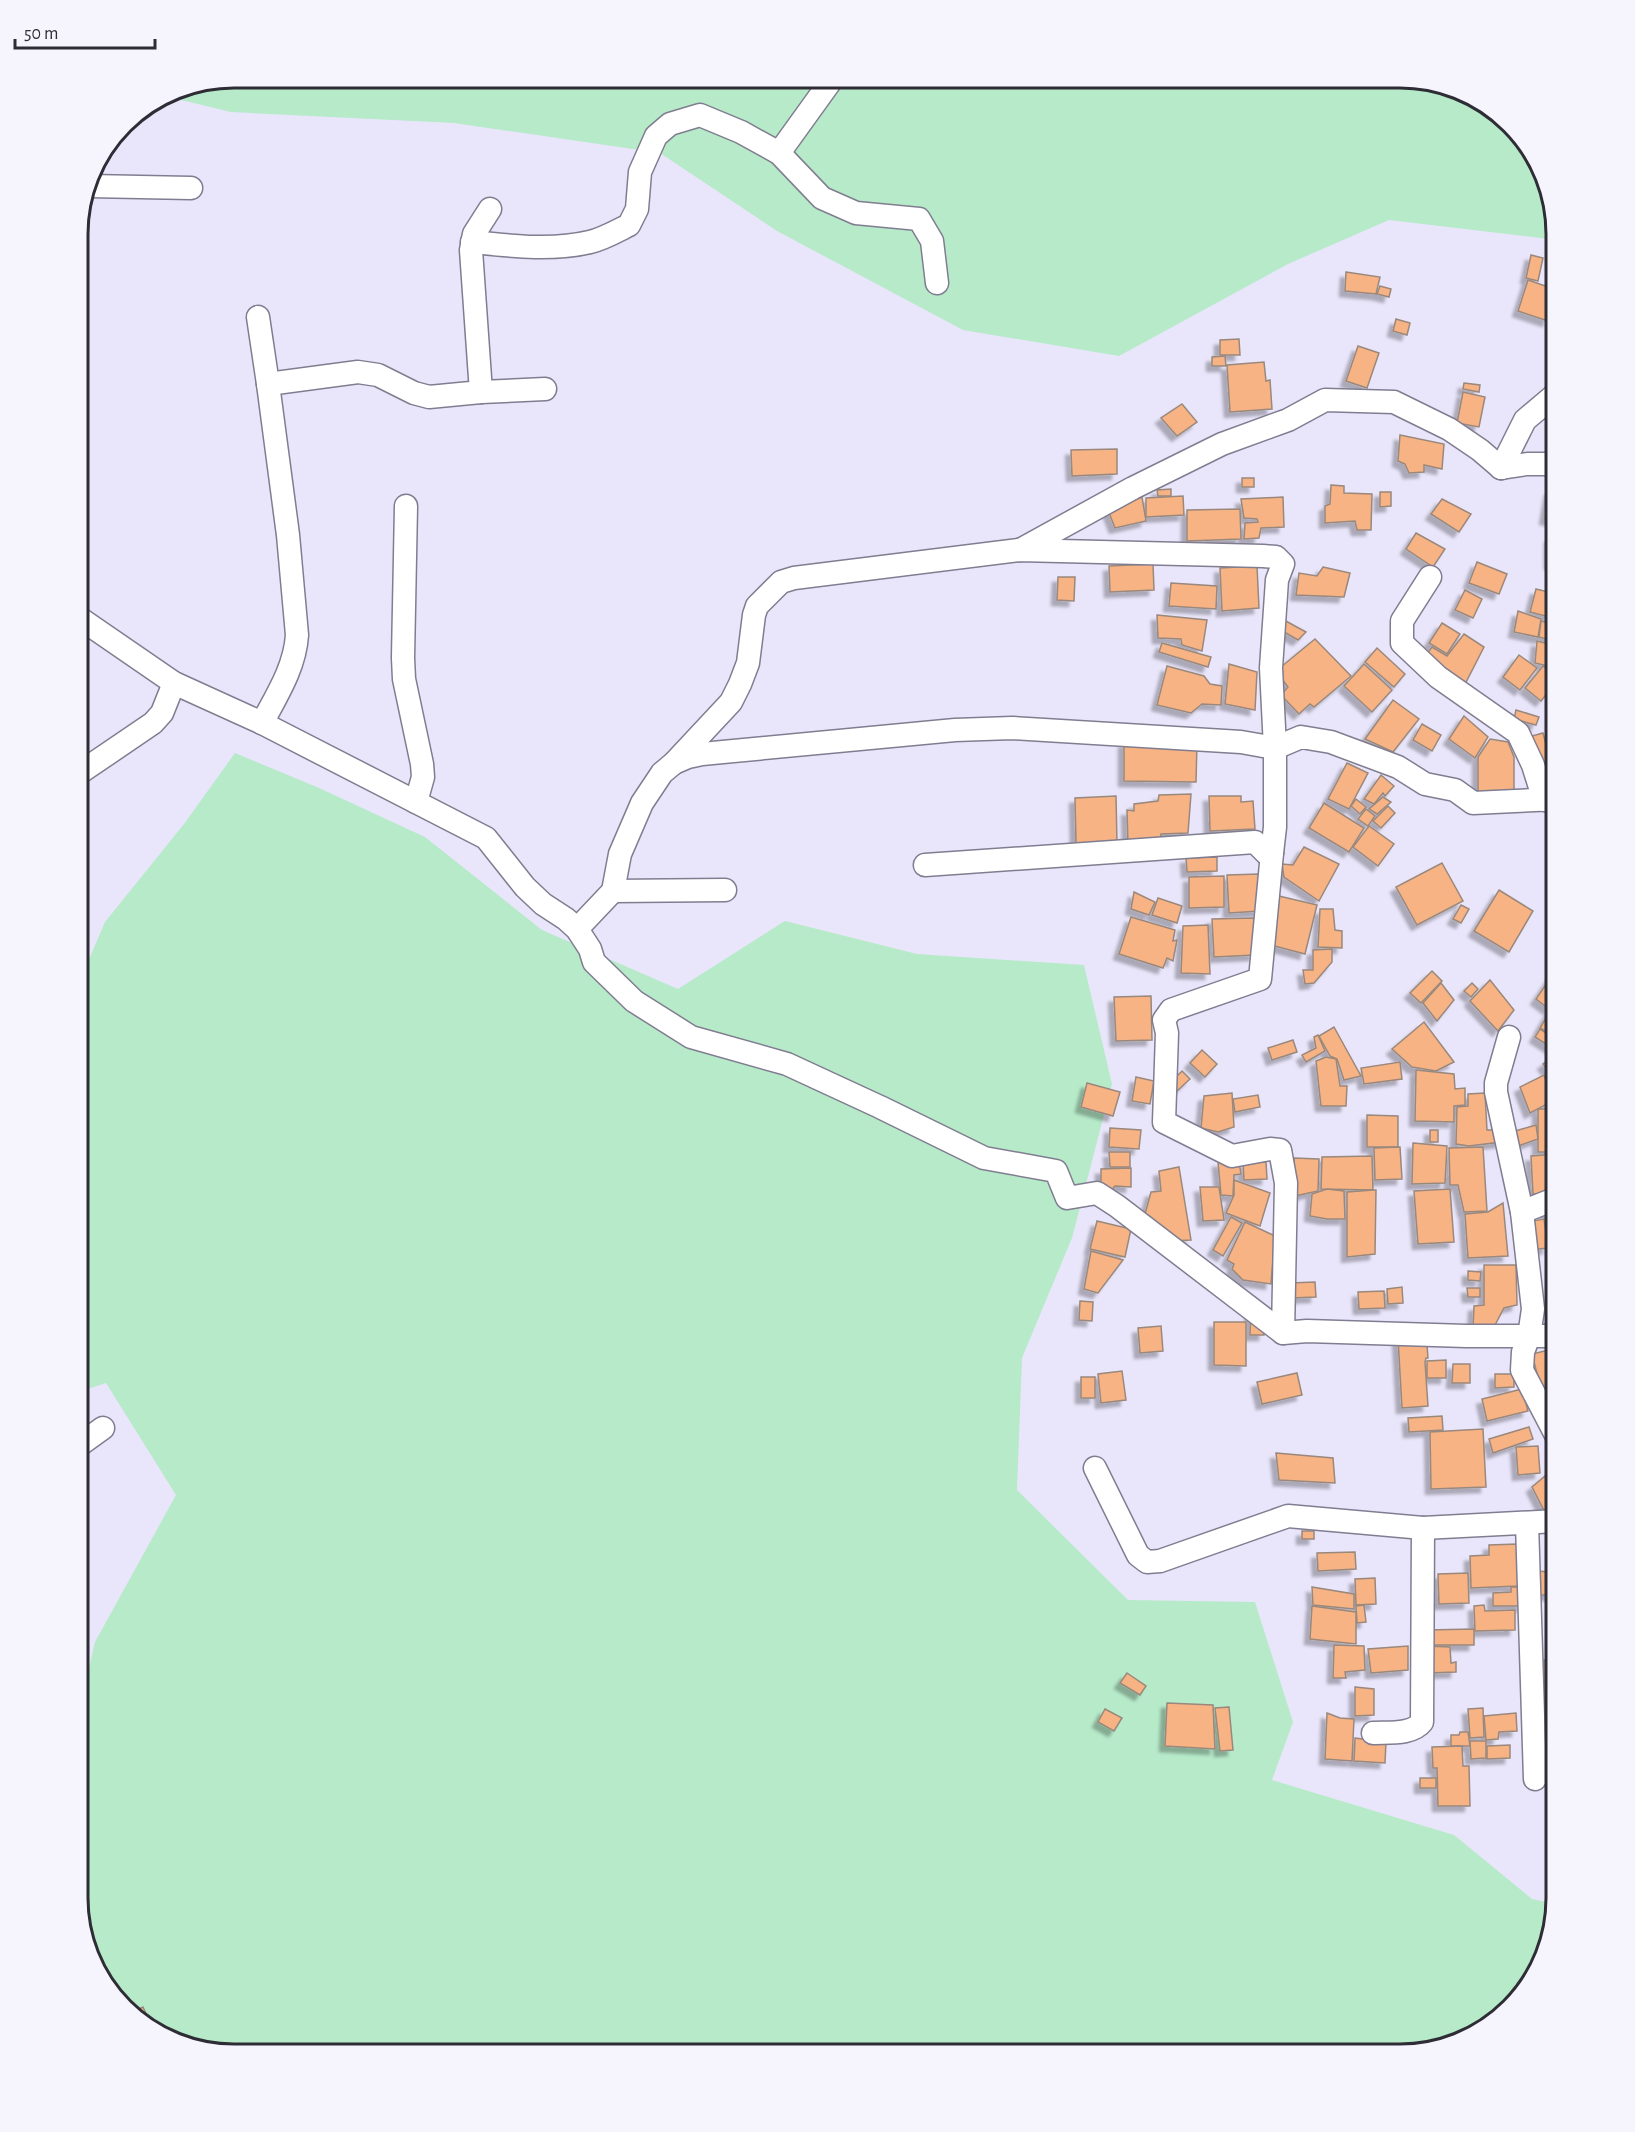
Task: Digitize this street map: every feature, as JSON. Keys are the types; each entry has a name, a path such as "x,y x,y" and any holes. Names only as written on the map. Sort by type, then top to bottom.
{"street":[{"path":"779,153 825,89"},
{"path":"472,242 516,246 564,246 592,242 629,225 637,209 640,172 656,136 670,124 700,115 741,132 779,153 822,198 856,213 919,219 932,241 937,283"},
{"path":"97,186 191,188"},
{"path":"481,392 472,242 474,234 490,209"},
{"path":"258,317 288,535 297,635 296,651 291,666 262,723"},
{"path":"268,384 358,372 378,375 414,393 429,397 545,389"},
{"path":"1019,550 1133,488 1222,444 1288,420 1325,400 1394,402 1449,429 1480,450 1501,468 1546,464"},
{"path":"1501,468 1525,420 1546,402"},
{"path":"406,506 403,658 404,679 422,764 423,777 416,802"},
{"path":"577,930 614,891 620,854 642,803 662,773 731,702 748,663 754,615 758,606 781,582 794,578 1019,550 1276,557 1283,564 1276,580 1271,668 1275,748 1275,827 1260,979 1171,1010 1164,1020 1167,1033 1164,1122 1232,1156 1270,1149 1280,1150 1286,1183 1283,1333"},
{"path":"1430,577 1402,621 1402,643 1438,677 1518,733 1546,792"},
{"path":"89,624 174,683 262,723 486,838 525,887 577,930 590,949 594,962 634,1001 691,1037 787,1064 984,1158 1056,1171 1067,1198 1096,1193 1126,1213 1283,1333 1307,1331 1546,1336"},
{"path":"89,767 153,723 162,713 174,683"},
{"path":"674,763 702,754 955,730 1012,728 1242,742 1275,748 1301,737 1331,742 1398,767 1425,784 1455,790 1473,803 1546,800"},
{"path":"925,864 1256,842 1267,854 1272,853"},
{"path":"614,891 725,890"},
{"path":"1509,1037 1496,1083 1496,1092 1522,1212 1533,1309 1529,1336 1522,1352 1522,1370 1546,1416"},
{"path":"1522,1212 1546,1202"},
{"path":"88,1439 103,1428"},
{"path":"1095,1468 1138,1556 1147,1562 1160,1562 1288,1516 1423,1528 1546,1522"},
{"path":"1527,1523 1535,1779"},
{"path":"1373,1733 1410,1730 1418,1728 1422,1722 1423,1528"}],"green space":[{"path":"234,88 1410,89 1448,96 1474,108 1510,138 1527,161 1542,197 1546,239 1389,220 1288,264 1119,356 963,330 777,231 660,153 454,123 231,112 180,100 197,93"},
{"path":"235,753 319,788 425,837 542,930 678,989 785,921 917,954 1084,965 1112,1084 1072,1238 1022,1358 1017,1490 1128,1600 1255,1602 1293,1722 1272,1780 1454,1835 1532,1899 1546,1902 1544,1926 1539,1945 1522,1979 1510,1994 1482,2019 1448,2036 1401,2044 234,2044 197,2039 179,2032 161,2024 131,2001 113,1979 104,1962 93,1935 90,1917 88,1898 88,1671 95,1642 176,1495 106,1383 88,1389 89,960 105,922 184,824"}],"building":[{"path":"1531,255 1543,258 1538,281 1526,278"},
{"path":"1346,272 1380,277 1376,294 1345,291"},
{"path":"1528,280 1546,286 1546,320 1518,311"},
{"path":"1380,286 1391,289 1389,297 1377,294"},
{"path":"1396,319 1410,323 1407,335 1393,331"},
{"path":"1239,339 1240,355 1220,355 1220,340"},
{"path":"1358,346 1379,353 1367,388 1346,381"},
{"path":"1225,356 1226,366 1212,366 1212,357"},
{"path":"1264,362 1266,381 1270,380 1272,409 1230,412 1227,365"},
{"path":"1464,383 1480,385 1479,392 1463,389"},
{"path":"1463,392 1485,397 1479,427 1457,423"},
{"path":"1182,404 1197,422 1177,436 1161,418"},
{"path":"1400,435 1444,444 1442,469 1424,465 1424,472 1409,473 1405,464 1398,461"},
{"path":"1117,449 1117,474 1072,476 1071,450"},
{"path":"1242,478 1254,478 1254,487 1242,487"},
{"path":"1331,485 1344,486 1344,493 1372,494 1371,530 1357,530 1355,521 1325,523 1325,506 1330,504"},
{"path":"1171,489 1171,496 1158,496 1157,490"},
{"path":"1380,492 1391,492 1391,506 1380,507"},
{"path":"1183,496 1184,515 1146,517 1146,498"},
{"path":"1142,497 1146,521 1115,528 1108,510"},
{"path":"1283,497 1284,527 1261,528 1259,538 1244,539 1245,523 1258,522 1257,519 1244,518 1241,499"},
{"path":"1442,499 1471,514 1459,532 1431,514"},
{"path":"1240,509 1241,539 1187,541 1187,510"},
{"path":"1416,533 1445,549 1433,567 1406,549"},
{"path":"1477,562 1507,574 1499,594 1469,583"},
{"path":"1153,564 1154,590 1110,592 1109,566"},
{"path":"1257,566 1259,608 1222,611 1220,568"},
{"path":"1323,567 1350,573 1344,597 1296,595 1299,573 1317,576"},
{"path":"1058,577 1075,577 1074,601 1057,600"},
{"path":"1171,583 1217,586 1216,609 1169,606"},
{"path":"1536,589 1546,591 1546,616 1530,612"},
{"path":"1465,590 1482,599 1473,618 1455,610"},
{"path":"1518,611 1541,619 1538,637 1514,632"},
{"path":"1157,615 1207,620 1202,651 1182,645 1181,639 1158,638"},
{"path":"1284,620 1306,632 1298,640 1279,629"},
{"path":"1541,621 1546,622 1546,639 1539,637"},
{"path":"1442,623 1460,634 1447,654 1429,643"},
{"path":"1464,634 1484,647 1464,686 1426,655 1432,647 1447,656"},
{"path":"1315,639 1351,676 1314,707 1310,704 1299,714 1281,695 1288,687 1276,671"},
{"path":"1537,641 1546,643 1546,666 1535,663"},
{"path":"1162,643 1211,657 1208,667 1159,652"},
{"path":"1377,648 1405,674 1394,687 1365,662"},
{"path":"1519,655 1537,668 1520,690 1503,677"},
{"path":"1229,664 1257,672 1255,710 1225,704"},
{"path":"1364,664 1392,690 1372,712 1344,686"},
{"path":"1167,666 1204,676 1210,684 1222,686 1221,705 1202,704 1191,713 1157,705"},
{"path":"1543,666 1546,668 1546,695 1541,701 1525,688"},
{"path":"1393,700 1419,719 1393,752 1365,739"},
{"path":"1516,710 1539,717 1536,725 1514,719"},
{"path":"1464,716 1488,737 1475,758 1449,739"},
{"path":"1422,724 1441,735 1432,751 1413,740"},
{"path":"1543,733 1546,745 1546,788 1545,788 1532,736"},
{"path":"1490,739 1508,742 1514,757 1514,796 1478,796 1478,757"},
{"path":"1124,742 1197,743 1196,782 1124,781"},
{"path":"1347,763 1368,773 1349,809 1328,799"},
{"path":"1381,775 1394,786 1385,796 1383,793 1374,804 1364,799"},
{"path":"1191,794 1188,833 1161,834 1160,841 1128,846 1127,810 1134,811 1134,804 1158,801 1159,795"},
{"path":"1116,796 1117,842 1076,843 1075,798"},
{"path":"1209,796 1241,796 1241,802 1253,801 1255,829 1210,831"},
{"path":"1383,797 1391,802 1377,814 1369,809"},
{"path":"1356,799 1366,807 1360,814 1351,806"},
{"path":"1324,803 1364,828 1349,852 1309,828"},
{"path":"1388,806 1395,813 1381,828 1373,821"},
{"path":"1366,809 1375,816 1368,826 1358,819"},
{"path":"1369,826 1394,844 1378,866 1353,847"},
{"path":"1304,847 1339,864 1319,901 1284,877 1282,864 1293,865"},
{"path":"1217,857 1217,871 1187,872 1186,858"},
{"path":"1442,863 1463,901 1417,925 1396,887"},
{"path":"1259,874 1260,911 1229,913 1227,875"},
{"path":"1224,876 1224,907 1189,908 1189,877"},
{"path":"1499,890 1533,911 1509,952 1474,931"},
{"path":"1134,892 1155,902 1149,915 1131,909"},
{"path":"1279,896 1317,905 1305,954 1267,944"},
{"path":"1158,898 1182,906 1177,923 1152,915"},
{"path":"1461,905 1469,909 1461,923 1453,919"},
{"path":"1320,909 1333,909 1335,930 1342,931 1342,948 1318,947"},
{"path":"1131,917 1175,930 1173,941 1177,940 1173,961 1167,958 1163,968 1119,954"},
{"path":"1254,918 1255,955 1214,957 1212,919"},
{"path":"1208,925 1210,974 1181,973 1183,926"},
{"path":"1332,949 1332,962 1314,983 1305,984 1303,970 1313,970 1313,950"},
{"path":"1432,971 1442,981 1421,1003 1410,993"},
{"path":"1490,980 1514,1010 1498,1031 1470,1001"},
{"path":"1441,983 1454,1000 1437,1021 1423,1003"},
{"path":"1472,983 1478,989 1471,997 1464,991"},
{"path":"1546,984 1546,1007 1536,999"},
{"path":"1151,996 1152,1040 1116,1041 1114,997"},
{"path":"1546,1018 1546,1032 1540,1028"},
{"path":"1424,1022 1454,1062 1436,1071 1412,1067 1392,1049"},
{"path":"1334,1027 1361,1076 1344,1080 1337,1059 1330,1056 1319,1036"},
{"path":"1540,1029 1546,1033 1546,1044 1535,1037"},
{"path":"1318,1035 1325,1051 1306,1062 1302,1055 1316,1048 1314,1037"},
{"path":"1293,1040 1297,1052 1272,1060 1268,1048"},
{"path":"1202,1050 1217,1064 1205,1077 1190,1063"},
{"path":"1326,1057 1336,1059 1340,1086 1347,1086 1346,1106 1321,1106 1316,1061"},
{"path":"1400,1062 1402,1079 1364,1084 1361,1068"},
{"path":"1416,1070 1454,1074 1455,1089 1465,1088 1465,1105 1454,1106 1454,1122 1415,1121"},
{"path":"1182,1071 1190,1079 1176,1092 1169,1084"},
{"path":"1544,1075 1546,1105 1530,1113 1520,1087"},
{"path":"1136,1077 1154,1081 1150,1104 1132,1101"},
{"path":"1087,1083 1120,1092 1113,1116 1081,1107"},
{"path":"1232,1093 1234,1127 1218,1132 1201,1128 1204,1096"},
{"path":"1485,1093 1487,1130 1501,1130 1501,1142 1469,1146 1456,1144 1457,1107 1468,1106 1468,1094"},
{"path":"1258,1095 1260,1107 1235,1112 1233,1099"},
{"path":"1538,1109 1546,1109 1546,1152 1538,1152"},
{"path":"1367,1115 1398,1116 1398,1147 1367,1147"},
{"path":"1536,1125 1538,1139 1518,1146 1515,1131"},
{"path":"1110,1128 1141,1130 1139,1149 1109,1147"},
{"path":"1430,1130 1438,1130 1438,1142 1430,1142"},
{"path":"1413,1143 1447,1146 1445,1183 1412,1184"},
{"path":"1400,1147 1402,1179 1375,1180 1374,1148"},
{"path":"1483,1147 1487,1211 1464,1212 1458,1185 1450,1185 1449,1148"},
{"path":"1109,1152 1130,1152 1130,1167 1110,1167"},
{"path":"1546,1155 1546,1193 1533,1194 1531,1156"},
{"path":"1372,1156 1373,1190 1321,1189 1322,1157"},
{"path":"1294,1158 1319,1159 1318,1191 1295,1196"},
{"path":"1218,1162 1239,1162 1241,1174 1234,1175 1233,1196 1221,1195"},
{"path":"1266,1162 1267,1179 1244,1180 1243,1163"},
{"path":"1179,1167 1191,1240 1171,1241 1145,1214 1151,1192 1161,1191 1159,1171"},
{"path":"1131,1168 1131,1187 1115,1186 1108,1194 1101,1187 1101,1169"},
{"path":"1234,1180 1270,1193 1260,1226 1226,1213 1234,1195"},
{"path":"1200,1187 1219,1187 1224,1220 1203,1221"},
{"path":"1327,1189 1344,1191 1345,1219 1310,1216 1312,1194"},
{"path":"1450,1189 1454,1242 1418,1244 1414,1191"},
{"path":"1376,1190 1375,1254 1347,1257 1347,1192"},
{"path":"1503,1203 1508,1256 1468,1258 1465,1214 1488,1212"},
{"path":"1231,1217 1242,1223 1223,1256 1213,1250"},
{"path":"1544,1219 1546,1248 1529,1250 1526,1222"},
{"path":"1097,1221 1131,1229 1125,1257 1090,1249"},
{"path":"1245,1222 1275,1236 1271,1284 1243,1280 1232,1269 1234,1264 1227,1260"},
{"path":"1091,1251 1123,1260 1098,1293 1084,1289"},
{"path":"1484,1265 1516,1265 1517,1305 1504,1308 1495,1325 1473,1327 1474,1306 1484,1305"},
{"path":"1468,1271 1481,1272 1480,1281 1468,1280"},
{"path":"1315,1282 1316,1297 1291,1298 1290,1283"},
{"path":"1402,1287 1403,1303 1388,1304 1387,1289"},
{"path":"1467,1288 1480,1288 1480,1297 1468,1297"},
{"path":"1384,1291 1385,1308 1359,1309 1358,1292"},
{"path":"1080,1301 1093,1302 1092,1321 1079,1320"},
{"path":"1251,1305 1265,1305 1264,1335 1250,1335"},
{"path":"1214,1322 1246,1322 1246,1366 1214,1365"},
{"path":"1161,1326 1163,1351 1140,1353 1138,1328"},
{"path":"1398,1338 1427,1345 1428,1358 1425,1362 1428,1406 1402,1408"},
{"path":"1546,1351 1546,1392 1542,1393 1532,1354"},
{"path":"1446,1360 1446,1378 1427,1378 1427,1361"},
{"path":"1453,1364 1470,1364 1470,1383 1452,1383"},
{"path":"1122,1371 1126,1400 1101,1403 1098,1374"},
{"path":"1297,1373 1302,1395 1262,1404 1257,1382"},
{"path":"1495,1374 1514,1374 1514,1387 1495,1388"},
{"path":"1081,1377 1095,1377 1095,1398 1081,1398"},
{"path":"1522,1389 1528,1411 1487,1421 1482,1399"},
{"path":"1442,1416 1443,1430 1409,1432 1408,1418"},
{"path":"1529,1427 1533,1439 1493,1453 1489,1439"},
{"path":"1483,1429 1486,1487 1431,1489 1430,1432"},
{"path":"1538,1446 1540,1473 1518,1475 1516,1447"},
{"path":"1276,1453 1333,1458 1335,1483 1279,1480"},
{"path":"1546,1475 1546,1514 1532,1487"},
{"path":"1302,1531 1314,1531 1314,1539 1302,1539"},
{"path":"1517,1544 1518,1586 1471,1588 1470,1556 1489,1555 1489,1545"},
{"path":"1355,1552 1356,1569 1318,1571 1317,1553"},
{"path":"1534,1571 1546,1572 1546,1595 1533,1595"},
{"path":"1468,1573 1469,1603 1439,1604 1438,1574"},
{"path":"1375,1578 1376,1604 1356,1605 1355,1579"},
{"path":"1312,1587 1354,1594 1354,1609 1313,1605"},
{"path":"1511,1587 1519,1587 1523,1606 1493,1606 1493,1593 1511,1592"},
{"path":"1364,1605 1366,1622 1357,1623 1356,1606"},
{"path":"1484,1605 1485,1611 1515,1610 1515,1630 1475,1631 1474,1606"},
{"path":"1312,1606 1356,1612 1356,1644 1310,1639"},
{"path":"1474,1629 1474,1645 1427,1645 1426,1630"},
{"path":"1334,1645 1364,1646 1365,1670 1345,1672 1346,1678 1333,1678"},
{"path":"1408,1646 1408,1670 1371,1673 1368,1649"},
{"path":"1427,1646 1450,1647 1451,1663 1456,1662 1456,1672 1427,1673"},
{"path":"1544,1660 1546,1660 1546,1703 1544,1703"},
{"path":"1127,1673 1146,1686 1140,1695 1120,1683"},
{"path":"1355,1687 1374,1689 1374,1715 1355,1716"},
{"path":"1167,1703 1213,1705 1215,1749 1165,1746"},
{"path":"1229,1707 1233,1750 1220,1751 1215,1708"},
{"path":"1483,1708 1484,1737 1470,1738 1468,1709"},
{"path":"1105,1709 1122,1718 1114,1731 1098,1722"},
{"path":"1327,1713 1340,1718 1354,1719 1352,1761 1325,1759"},
{"path":"1516,1713 1517,1731 1499,1732 1498,1739 1486,1740 1484,1716"},
{"path":"1460,1732 1468,1732 1470,1746 1451,1746 1451,1735 1459,1735"},
{"path":"1355,1738 1386,1742 1385,1763 1354,1761"},
{"path":"1470,1741 1486,1741 1486,1758 1471,1759"},
{"path":"1540,1743 1546,1743 1546,1770 1540,1770"},
{"path":"1510,1745 1510,1758 1487,1759 1487,1746"},
{"path":"1462,1746 1463,1766 1469,1766 1470,1806 1438,1806 1437,1768 1433,1768 1432,1747"},
{"path":"1420,1778 1436,1778 1436,1788 1420,1788"}]}
